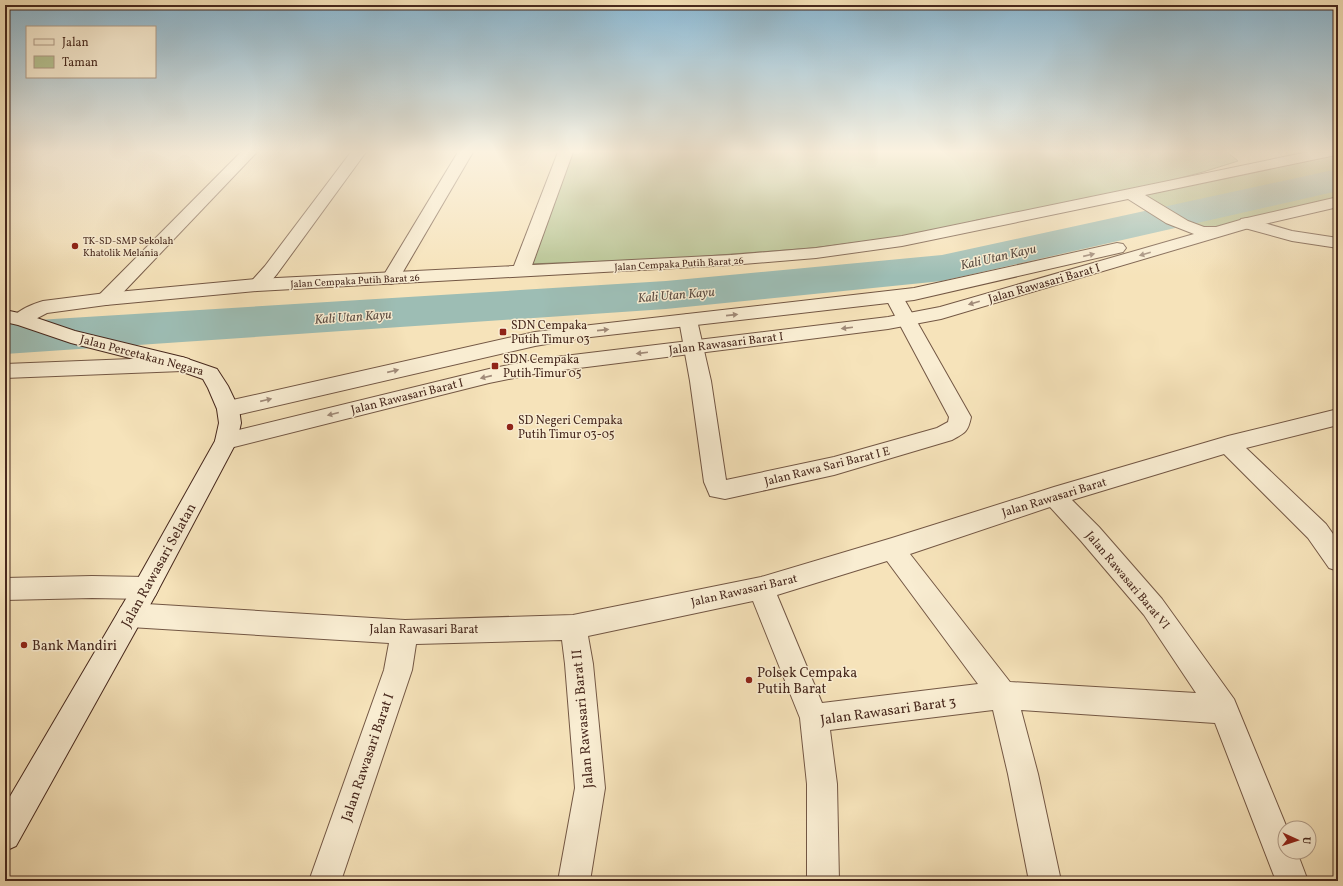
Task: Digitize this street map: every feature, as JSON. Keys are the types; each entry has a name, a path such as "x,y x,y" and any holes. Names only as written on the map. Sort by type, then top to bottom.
{"street":[{"path":"106,299 209,193"},
{"path":"257,285 327,193"},
{"path":"391,278 441,193"},
{"path":"521,271 550,193"},
{"name":"Jalan Cempaka Putih Barat 26","path":"13,318 43,307 106,299 257,285 731,260 816,253 902,241 1152,193"},
{"path":"1137,197 1182,225 1207,232 1222,231"},
{"name":"Jalan Rawasari Barat I","path":"226,441 531,367 695,347 941,313 1222,231 1247,222 1338,202"},
{"path":"1247,222 1272,232 1288,236 1338,243"},
{"name":"Jalan Rawasari Barat I","path":"228,409 535,339 582,332 914,294 1178,234 1182,225"},
{"path":"1051,263 1066,277"},
{"name":"Jalan Rawa Sari Barat I E","path":"688,320 695,347 706,433 715,482 718,489 725,490 834,466 944,434 958,427 960,417 894,297"},
{"name":"Jalan Percetakan Negara","path":"13,318 52,330 182,364 210,374 218,386 228,409 230,423 226,441"},
{"path":"5,371 182,364"},
{"name":"Jalan Rawasari Barat","path":"130,616 405,632 572,627 761,588 892,549 1054,496 1228,444 1338,417"},
{"name":"Jalan Rawasari Selatan","path":"5,835 146,588 226,441"},
{"path":"1228,444 1317,531 1338,560"},
{"name":"Jalan Rawasari Barat VI","path":"1054,496 1090,534 1153,607 1224,709 1292,881"},
{"path":"892,549 1003,695 1023,774 1045,881"},
{"path":"5,589 92,587 146,588"},
{"path":"761,588 814,718"},
{"name":"Jalan Rawasari Barat II","path":"572,627 579,664 590,788 574,881"},
{"name":"Jalan Rawasari Barat I","path":"325,881 398,670 405,632"},
{"path":"1003,695 1224,709"},
{"name":"Jalan Rawasari Barat 3","path":"823,881 822,784 814,718 1003,695"}],"green space":[{"path":"555,193 1119,193 977,220 928,233 813,248 666,259 529,264"},
{"path":"1142,193 1338,193 1338,200 1201,232 1134,195"},
{"path":"5,317 66,335 5,338"}],"waterway":[{"name":"Kali Utan Kayu","path":"5,338 666,295 942,268 1278,193"}],"place":[{"name":"TK-SD-SMP Sekolah Khatolik Melania","path":"75,246"},
{"name":"SDN Cempaka Putih Timur 03","path":"503,332"},
{"name":"SDN Cempaka Putih Timur 05","path":"495,366"},
{"name":"SD Negeri Cempaka Putih Timur 03-05","path":"510,427"},
{"name":"Bank Mandiri","path":"24,645"},
{"name":"Polsek Cempaka Putih Barat","path":"749,680"}]}
